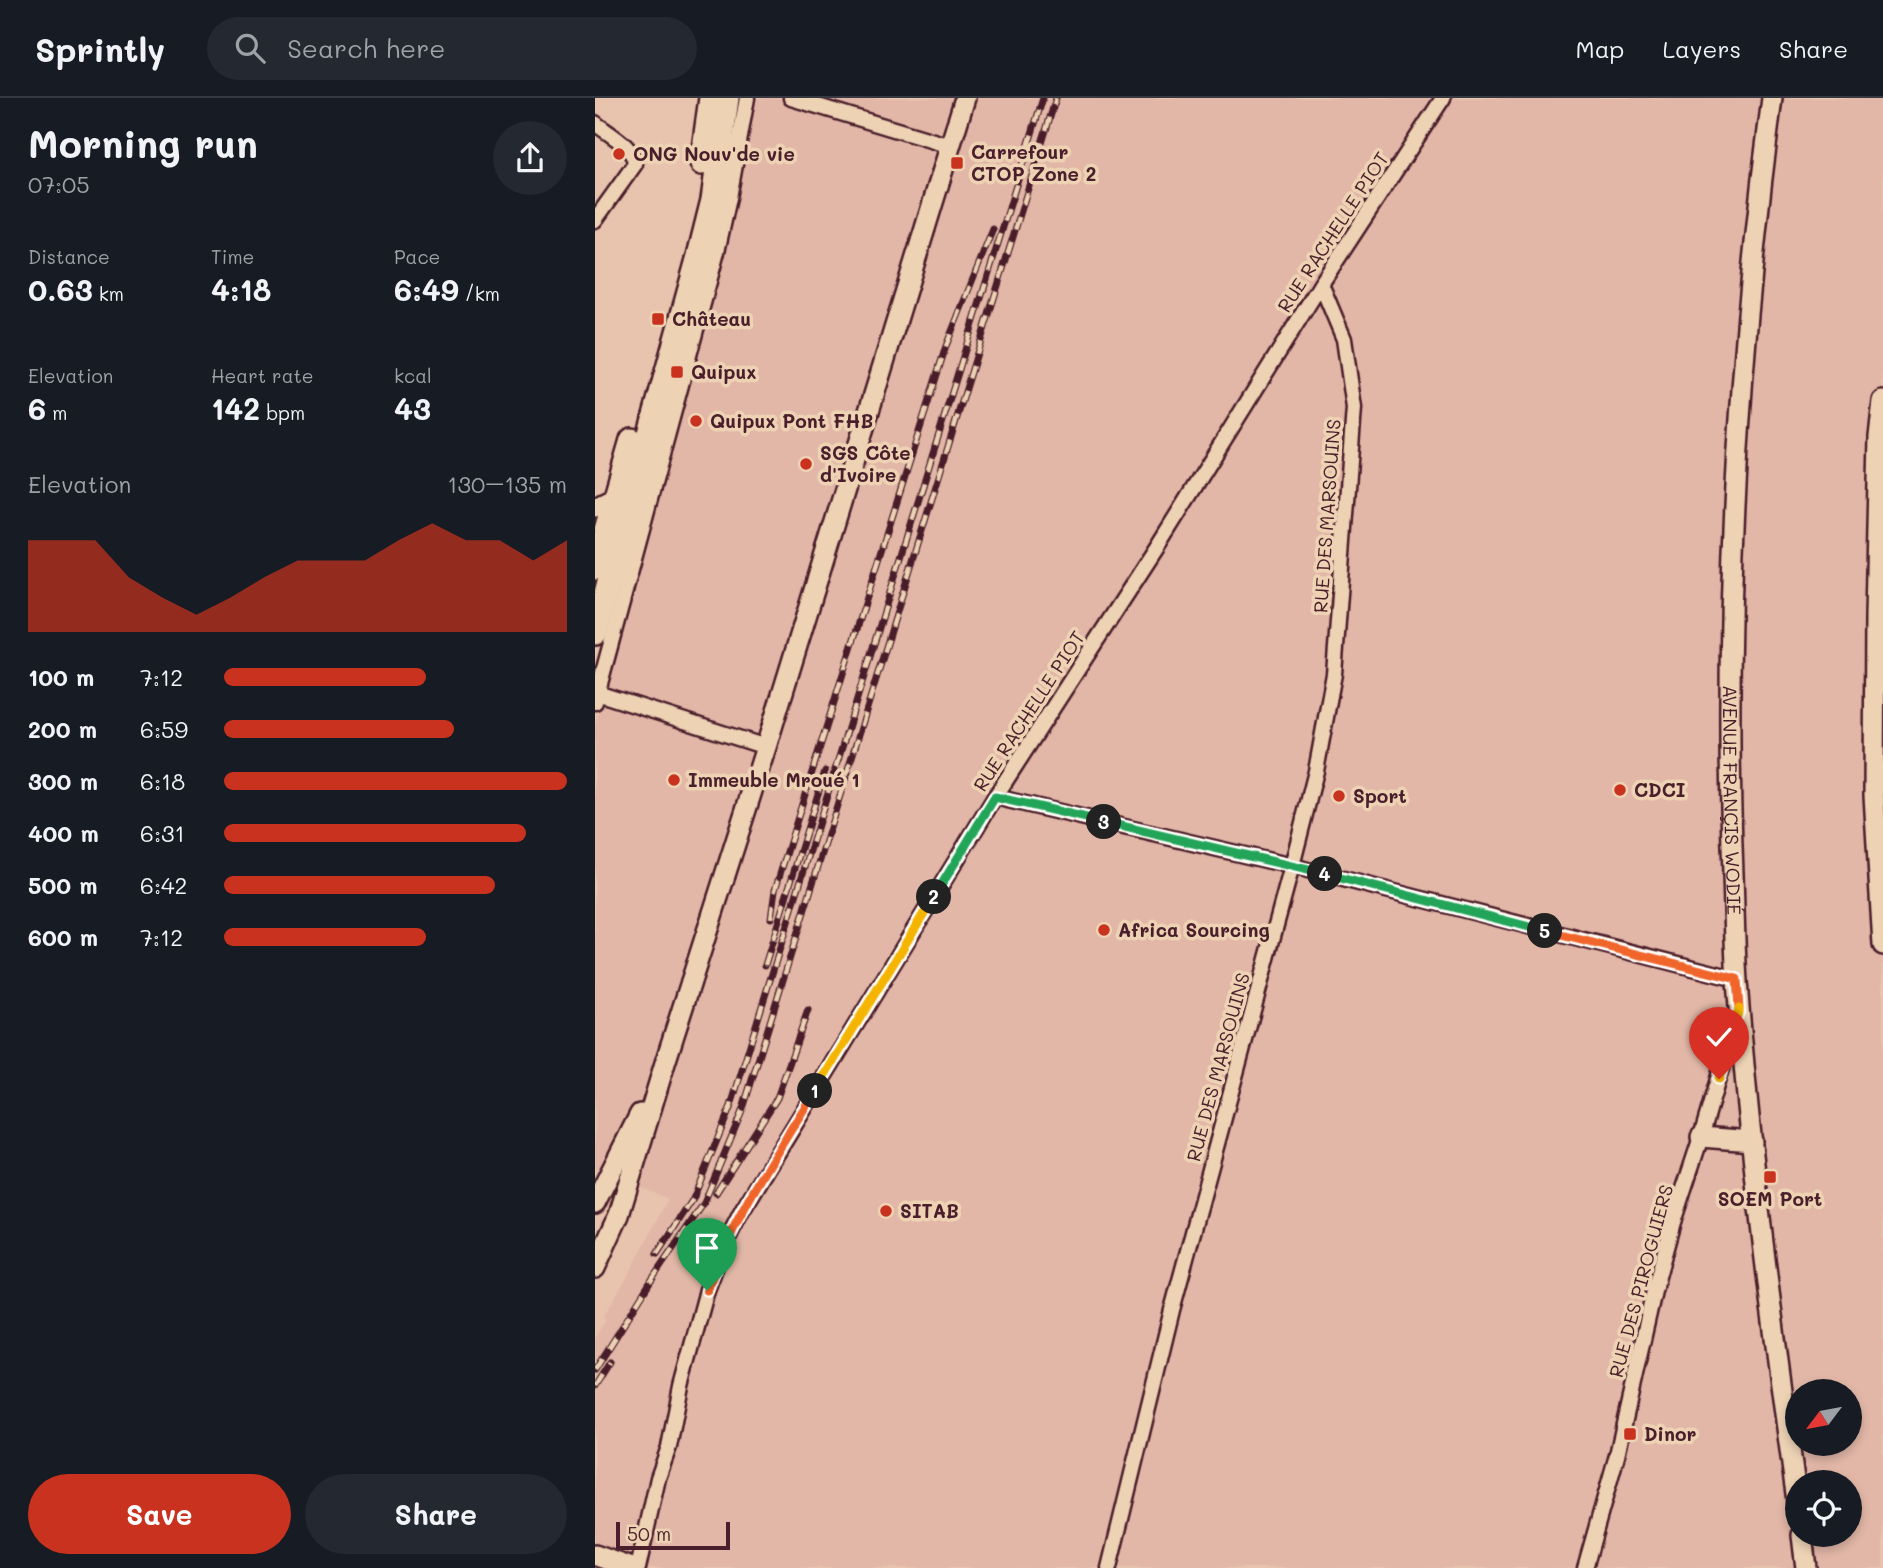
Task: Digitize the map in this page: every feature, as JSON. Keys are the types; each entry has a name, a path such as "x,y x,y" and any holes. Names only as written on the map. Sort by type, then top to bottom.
{"main road":[{"path":"595,568 605,502 687,251 698,195 711,98"},
{"path":"595,633 713,200 727,98"},
{"path":"720,150 742,124"}],"street":[{"path":"747,98 717,252 596,697 766,747"},
{"path":"791,98 950,146"},
{"path":"595,1268 619,1215 965,98"},
{"name":"RUE RACHELLE PIOT","path":"638,1568 658,1478 669,1447 686,1367 707,1290 722,1250 742,1211 995,797 1159,544 1321,284 1443,98"},
{"name":"AVENUE FRANÇIS WODIÉ","path":"1772,98 1757,215 1735,462 1728,734 1737,979 1752,1142 1793,1470"},
{"path":"595,123 631,151 635,164 595,220"},
{"name":"RUE DES MARSOUINS","path":"1109,1568 1176,1297 1316,771 1334,674 1354,408 1345,339 1321,284"},
{"path":"1883,401 1879,437 1875,604 1874,794 1883,945"},
{"path":"995,797 1292,866 1737,979"},
{"name":"RUE DES PIROGUIERS","path":"1585,1568 1617,1455 1657,1280 1740,1006"},
{"path":"619,1215 614,1199 598,1192 665,1063"},
{"path":"1701,1138 1752,1142"},
{"path":"1803,1547 1806,1568"},
{"path":"595,1555 632,1568"}],"shaded area":[{"path":"755,98 1883,98 1883,1568 595,1568 595,1337 606,1320 603,1317 668,1199 595,1169 595,725 738,199"}],"railway":[{"path":"657,1254 693,1199 731,1106 1043,98"},
{"path":"595,1370 704,1203 743,1109 1056,98"},
{"path":"771,918 775,890 946,346 993,229"},
{"path":"765,965 825,771"},
{"path":"716,1193 777,1098 808,1010"},
{"path":"595,1386 610,1362"}],"place":[{"name":"ONG Nouv'de vie","path":"619,154"},
{"name":"Carrefour CTOP Zone 2","path":"957,163"},
{"name":"Château","path":"658,319"},
{"name":"Quipux","path":"677,372"},
{"name":"Quipux Pont FHB","path":"696,421"},
{"name":"SGS Côte d'Ivoire","path":"806,464"},
{"name":"Immeuble Mroué 1","path":"674,780"},
{"name":"CDCI","path":"1620,790"},
{"name":"Sport","path":"1339,796"},
{"name":"Africa Sourcing","path":"1104,930"},
{"name":"SOEM Port","path":"1770,1177"},
{"name":"SITAB","path":"886,1211"},
{"name":"Dinor","path":"1630,1434"}],"route":[{"path":"707,1290 722,1250 742,1211 995,797 1292,866 1737,979 1740,1006 1719,1079"}]}
